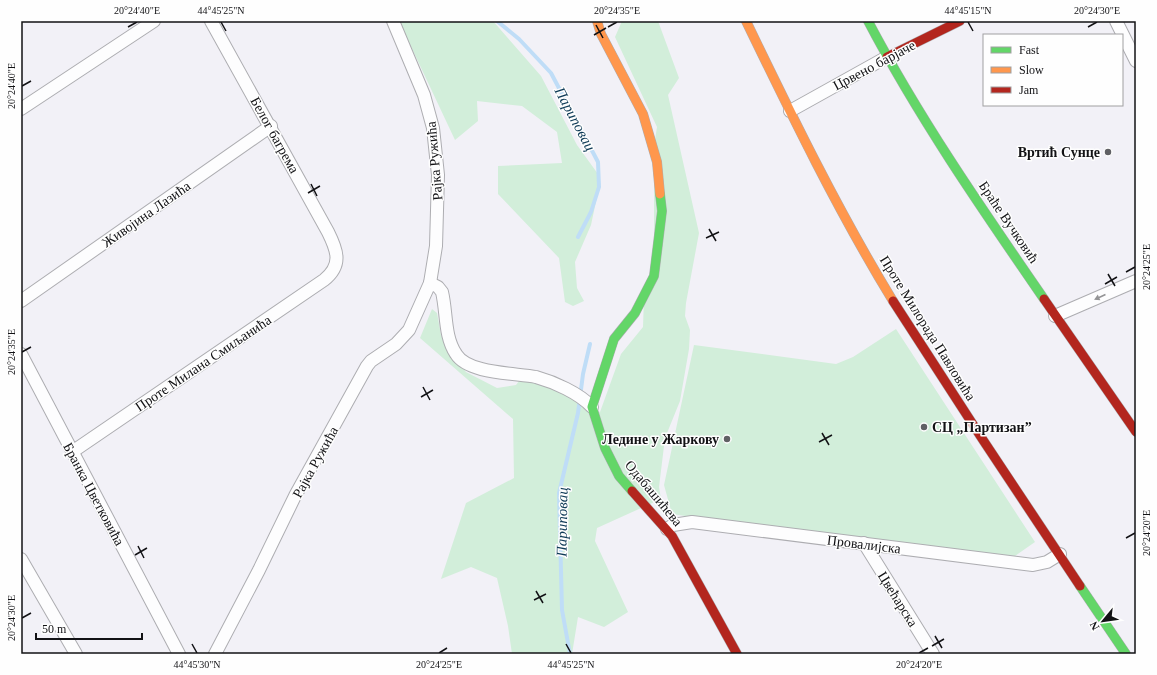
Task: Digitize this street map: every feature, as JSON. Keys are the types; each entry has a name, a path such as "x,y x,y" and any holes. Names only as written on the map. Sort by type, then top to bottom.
{"street":[{"path":"21,109 154,21"},
{"name":"Белог багрема","path":"211,21 271,126 334,244 337,256 336,266 332,274"},
{"name":"Рајка Ружића","path":"215,654 260,570 295,496 367,366 406,334 416,317 430,283 438,216 438,175 435,140 424,95 393,21"},
{"path":"430,283 438,287 442,292 449,337 454,352 460,359 497,373 534,377 546,380 574,394 591,405 614,339 635,313 654,276 662,211 657,162 643,114 601,34 597,21"},
{"name":"Проте Милорада Павловића","path":"746,21 790,111 848,221 899,310 950,392 1126,654"},
{"name":"Браће Вучковић","path":"868,21 887,57 987,217 1136,432"},
{"name":"Црвено барјаче","path":"790,111 887,57 960,21"},
{"path":"1116,21 1122,34"},
{"path":"1123,35 1136,61"},
{"name":"Живојина Лазића","path":"21,301 271,126"},
{"name":"Проте Милана Смиљанића","path":"72,452 187,375 332,274"},
{"path":"1055,316 1136,281"},
{"name":"Бранка Цветковића","path":"21,354 179,654"},
{"name":"Одабашићева","path":"591,405 605,448 619,476 667,529 678,546 737,654"},
{"name":"Провалијска","path":"667,529 673,525 692,522 1033,565 1047,562 1060,554"},
{"name":"Цвећарска","path":"864,543 932,654"},
{"path":"21,559 76,654"}],"green space":[{"path":"399,21 493,21 541,76 577,145 598,174 599,187 591,225 575,262 577,288 584,301 573,306 565,302 559,258 498,194 498,166 562,163 557,132 522,106 477,101 478,121 455,140"},
{"path":"622,21 658,21 679,78 668,95 699,233 686,303 685,316 690,330 689,349 680,401 665,438 659,487 661,499 597,528 595,541 628,612 604,627 578,617 572,654 512,654 508,626 497,578 471,567 441,579 466,503 514,478 513,419 420,338 432,309 437,313 441,335 454,357 466,372 497,388 516,385 523,376 534,377 600,412 621,354 643,327 644,297 654,276 654,146 657,127 615,37"},
{"path":"896,329 1035,542 1015,556 783,531 672,514 664,485 694,345 836,364 853,357"}],"waterway":[{"name":"Париповац","path":"497,21 519,39 551,73 598,162 599,187 591,212 578,237"},
{"name":"Париповац","path":"570,654 562,610 559,493 578,413 583,374 590,344"}],"traffic: fast":[{"path":"868,21 908,93 952,163 1044,299"},
{"path":"632,491 619,476 605,448 592,407 614,339 635,313 654,276 662,211 660,194"},
{"path":"1080,586 1126,654"}],"traffic: slow":[{"path":"597,21 601,34 643,114 657,162 660,194"},
{"path":"746,21 834,198 893,301"}],"traffic: jam":[{"path":"887,57 960,21"},
{"path":"1044,299 1136,432"},
{"path":"893,301 1080,586"},
{"path":"632,491 672,536 737,654"}],"place":[{"name":"Вртић Сунце","path":"1108,152"},
{"name":"СЦ „Партизан”","path":"924,427"},
{"name":"Ледине у Жаркову","path":"727,439"}]}
